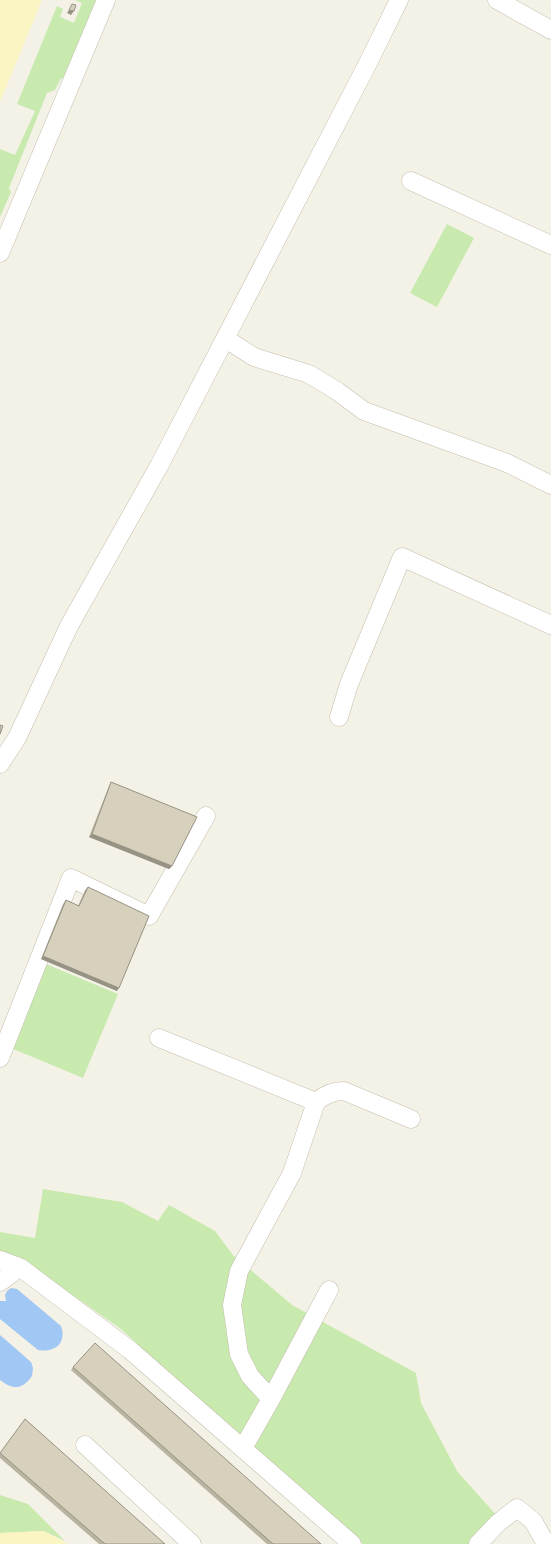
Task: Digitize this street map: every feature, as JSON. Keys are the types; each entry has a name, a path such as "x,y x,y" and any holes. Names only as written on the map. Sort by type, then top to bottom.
{"street":[{"path":"0,253 106,0"},
{"path":"0,764 17,738 68,626 159,466 399,0"},
{"path":"497,0 551,30"},
{"path":"411,181 551,245"},
{"path":"226,339 254,357 308,374 364,412 507,463 551,485"},
{"path":"339,717 349,684 402,557 551,625"},
{"path":"0,1058 71,878 149,916 206,816"},
{"path":"159,1038 316,1102"},
{"path":"271,1399 250,1376 239,1354 232,1304 239,1271 292,1173 316,1102 324,1095 335,1091 344,1092 411,1118"},
{"path":"0,1260 21,1268 130,1350 352,1544"},
{"path":"0,1282 11,1274 17,1266"},
{"path":"243,1448 329,1290"},
{"path":"85,1445 192,1544"},
{"path":"478,1544 498,1522 517,1508 533,1522 546,1542 545,1544"}],"green space":[{"path":"75,0 96,0 63,79 61,78 55,90 47,93 9,188 11,192 0,217 0,149 15,155 35,111 17,104 57,6 63,9 60,17 74,23 82,3"},
{"path":"447,224 474,238 437,307 410,293"},
{"path":"41,962 118,994 83,1078 6,1046"},
{"path":"43,1189 122,1202 158,1221 169,1205 215,1231 233,1255 292,1305 416,1373 421,1403 457,1471 498,1517 475,1544 363,1544 249,1446 121,1329 34,1268 0,1252 0,1232 35,1238"},
{"path":"0,1495 28,1504 65,1541 44,1531 0,1533"}],"sand":[{"path":"0,0 42,0 0,102"},
{"path":"44,1531 68,1544 0,1544 0,1533"}],"water":[{"path":"11,1288 17,1289 61,1326 62,1337 58,1346 50,1350 38,1350 0,1319 0,1301 6,1301 5,1295"},
{"path":"0,1335 31,1362 33,1368 32,1376 21,1386 9,1386 0,1380"}],"building":[{"path":"72,4 76,5 74,11 69,10"},
{"path":"111,782 197,817 172,866 92,834"},
{"path":"88,887 149,916 119,988 43,956 66,900 79,906"},
{"path":"95,1343 321,1544 273,1544 73,1367"},
{"path":"25,1419 165,1544 105,1544 0,1453"}]}
